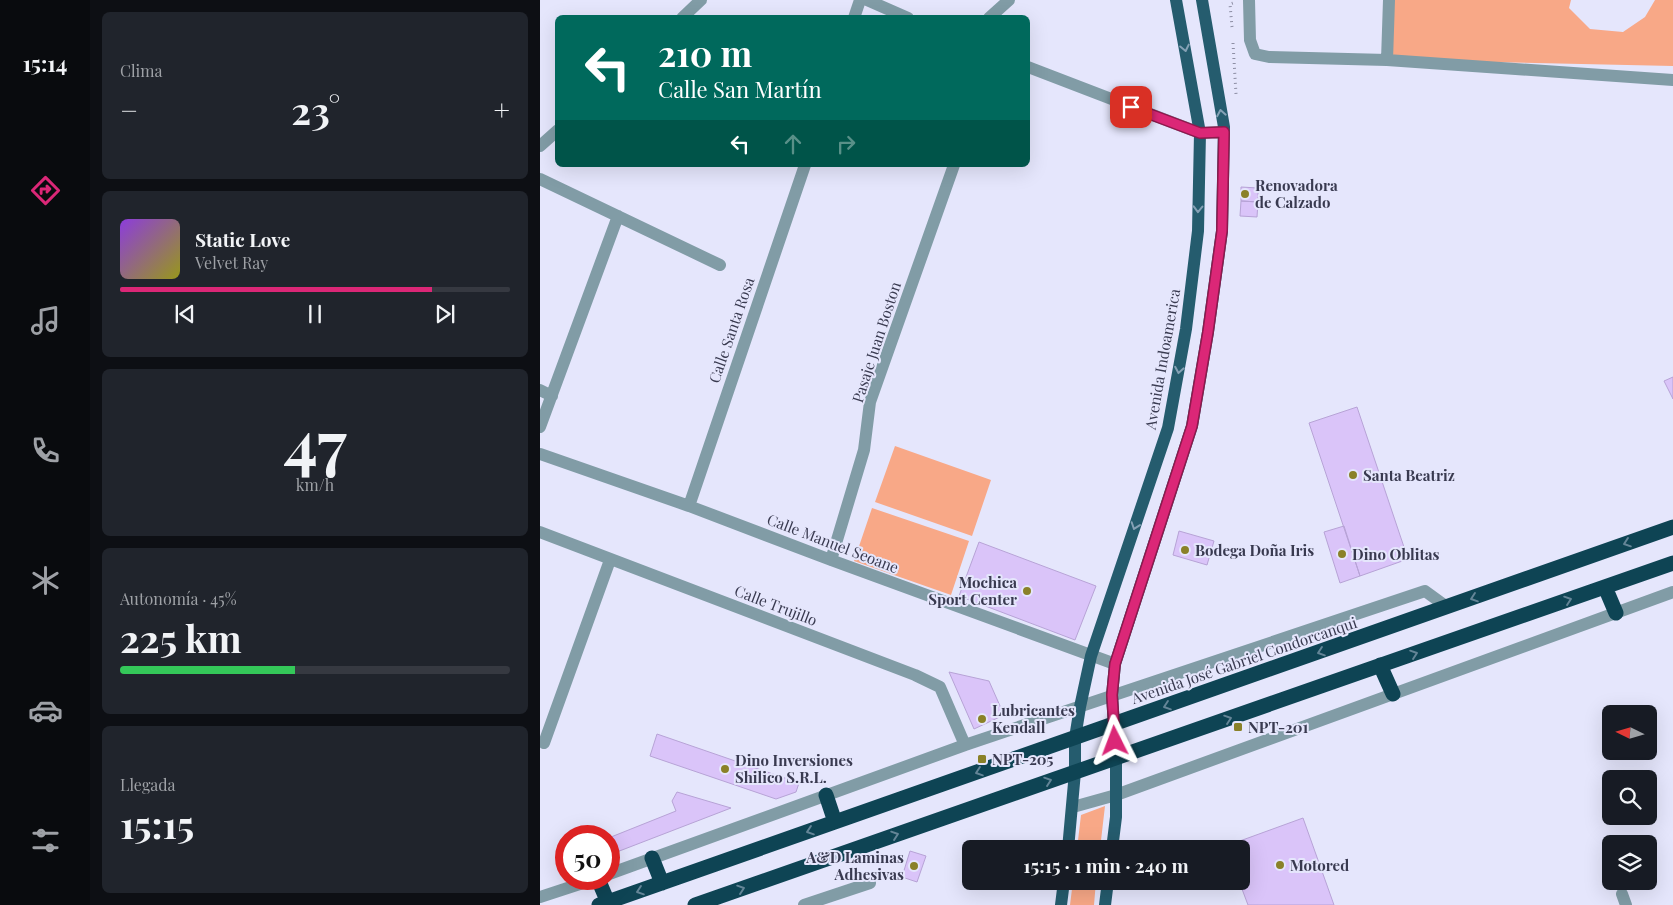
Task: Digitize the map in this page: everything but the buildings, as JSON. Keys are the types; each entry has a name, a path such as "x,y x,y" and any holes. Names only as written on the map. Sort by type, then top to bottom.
{"highway":[{"name":"Avenida José Gabriel Condorcanqui","path":"605,904 1673,527"},
{"path":"695,905 1673,563"},
{"path":"1605,587 1616,613"},
{"path":"1380,666 1393,694"},
{"path":"826,795 835,822"},
{"path":"652,858 662,883"},
{"path":"600,890 605,904"}],"main road":[{"name":"Avenida Indoamerica","path":"1069,840 1075,772 1075,738 1091,656 1168,428 1186,329 1198,231 1200,133 1176,0"},
{"path":"1113,840 1116,817 1116,758 1112,695 1115,664 1192,426 1208,332 1222,231 1224,132 1202,0"},
{"path":"1061,905 1063,890"},
{"path":"1105,905 1107,890"}],"street":[{"path":"685,15 701,0"},
{"path":"855,15 860,0"},
{"path":"867,0 901,15"},
{"path":"993,15 1009,0"},
{"path":"1387,60 1389,0"},
{"path":"1244,1 1250,40 1255,54 1269,57 1387,60 1673,80"},
{"path":"1030,68 1200,133 1224,132"},
{"path":"540,146 555,133"},
{"name":"Calle Santa Rosa","path":"689,506 803,167"},
{"name":"Pasaje Juan Boston","path":"831,560 864,450 870,402 953,167"},
{"path":"540,179 720,265"},
{"path":"540,427 546,393 618,216"},
{"name":"Calle Manuel Seoane","path":"540,454 689,506 1115,664"},
{"name":"Calle Trujillo","path":"540,532 915,675 940,687 965,745"},
{"path":"544,742 610,560"},
{"path":"620,870 965,745 1425,591 1447,607"},
{"path":"1072,808 1116,794 1616,613 1672,597"},
{"path":"804,905 870,883"},
{"path":"540,897 562,890"}],"path":[{"path":"1232,32 1230,4 1244,1"},
{"path":"1233,41 1236,97"}],"shaded area":[{"path":"1392,0 1571,0 1569,8 1590,29 1623,32 1645,17 1655,0 1673,0 1673,66 1391,60"},
{"path":"895,446 991,480 972,536 875,502"},
{"path":"872,508 969,541 951,595 854,561"},
{"path":"1105,806 1101,840 1078,840 1081,815"},
{"path":"1072,890 1095,890 1094,905 1070,905"}],"place":[{"name":"Renovadora de Calzado","path":"1245,194"},
{"name":"Santa Beatriz","path":"1353,475"},
{"name":"Bodega Doña Iris","path":"1185,550"},
{"name":"Dino Oblitas","path":"1342,554"},
{"name":"Mochica Sport Center","path":"1027,591"},
{"name":"Lubricantes Kendall","path":"982,719"},
{"name":"NPT-201","path":"1238,727"},
{"name":"NPT-205","path":"982,759"},
{"name":"Dino Inversiones Shilico S.R.L.","path":"725,769"},
{"name":"Motored","path":"1280,865"},
{"name":"A&D Laminas Adhesivas","path":"914,866"}],"route":[{"path":"1115,741 1112,695 1115,664 1192,426 1208,332 1222,231 1224,132 1200,133 1131,107"}]}
